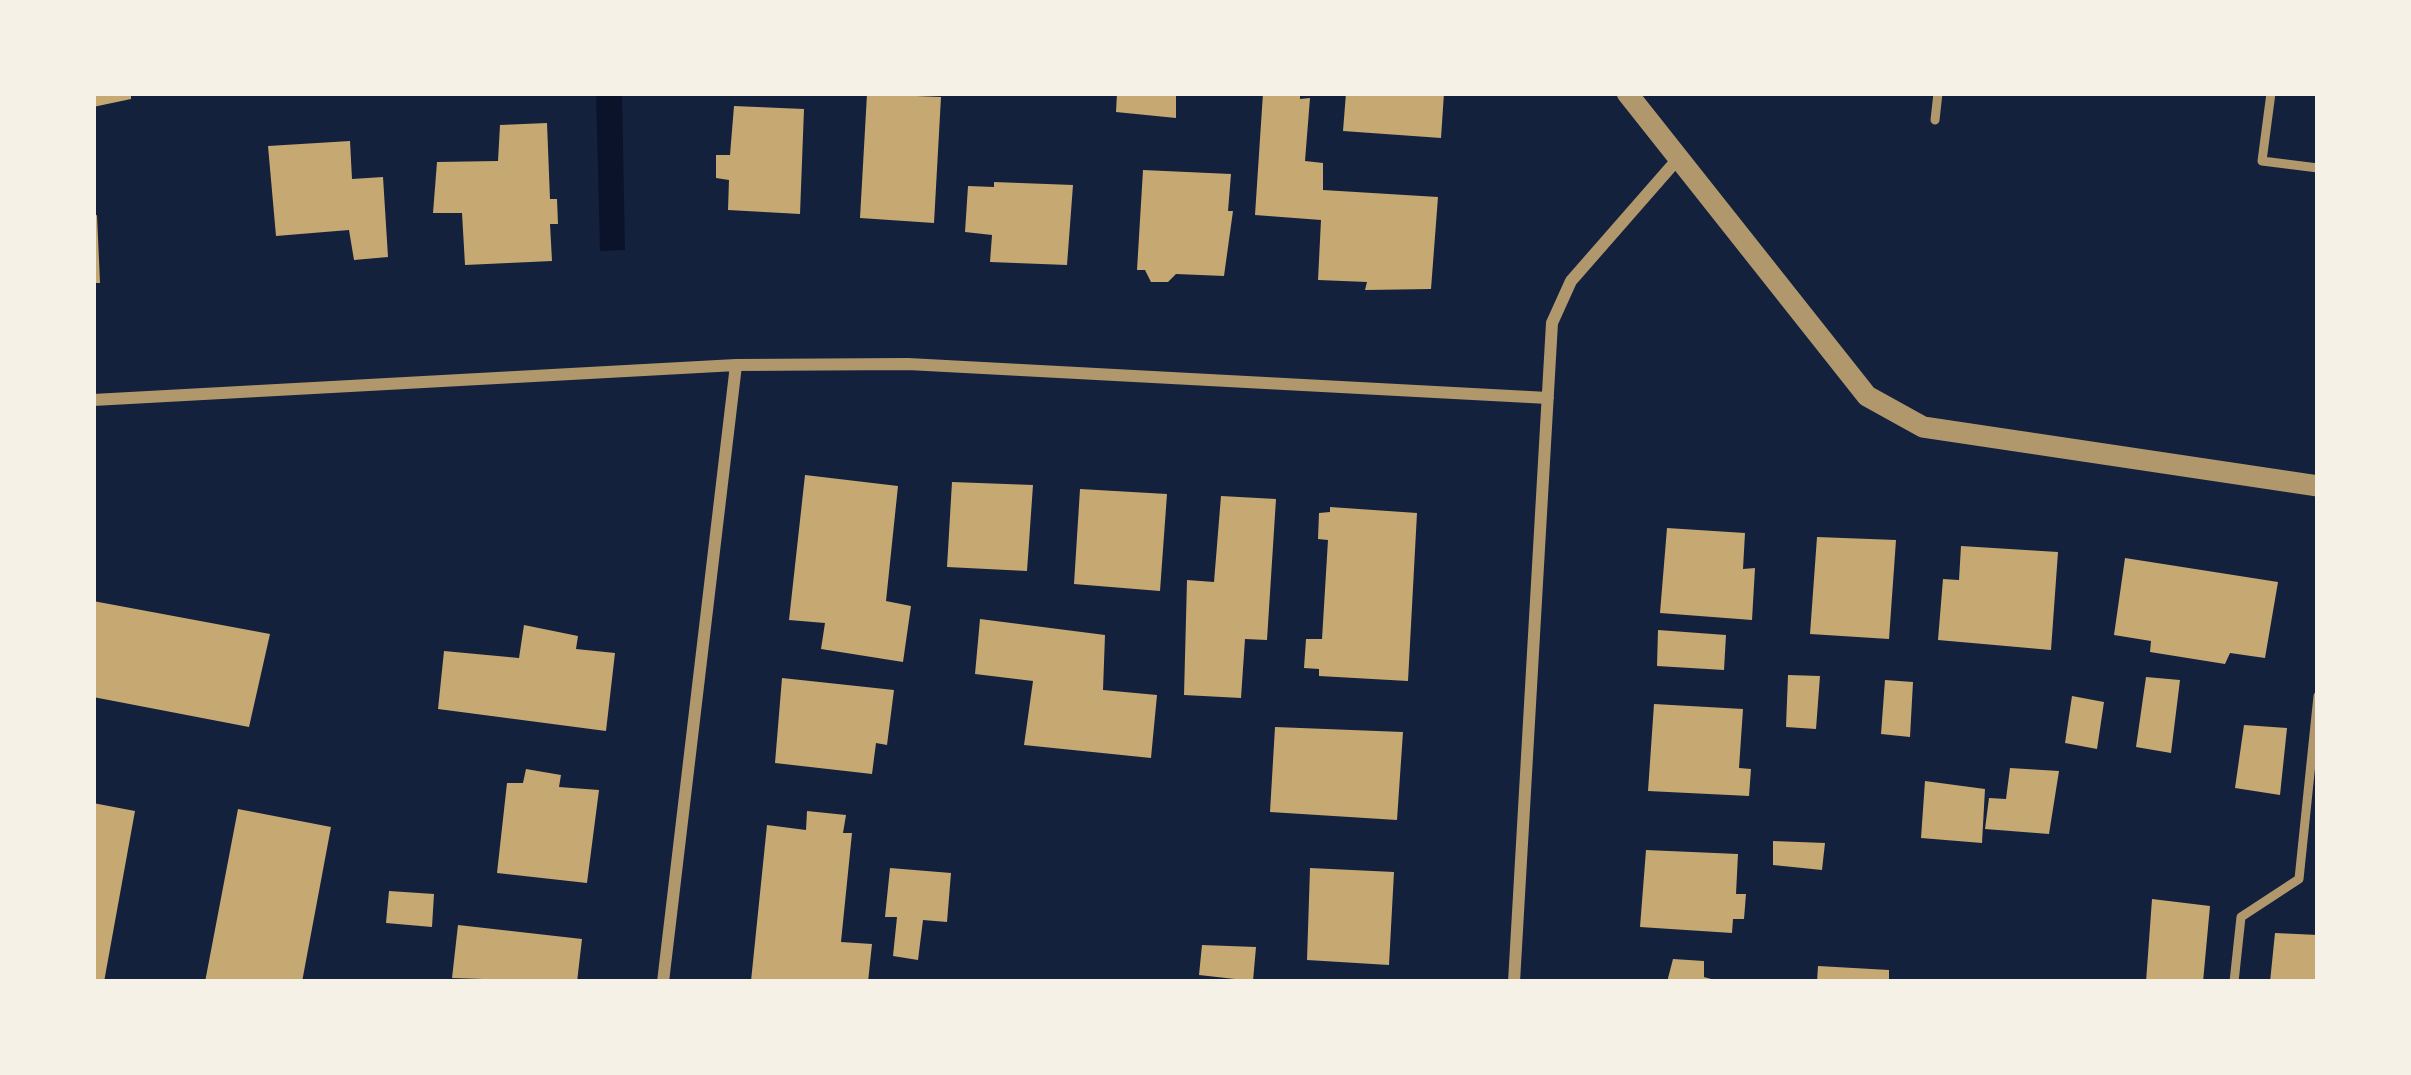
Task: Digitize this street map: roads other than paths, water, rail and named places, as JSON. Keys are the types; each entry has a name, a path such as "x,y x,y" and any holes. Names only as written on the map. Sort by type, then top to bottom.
{"street":[{"path":"1627,93 1676,161 1867,396 1924,427 2318,486"},
{"path":"1514,982 1552,323 1570,281 1676,161"},
{"path":"93,400 736,365 908,364 1548,398"},
{"path":"663,982 736,365"}],"lane":[{"path":"1935,120 1938,93"},
{"path":"2271,93 2262,161 2318,168"},
{"path":"2234,982 2241,917 2299,878 2318,696"}],"water":[{"path":"596,93 622,93 625,250 600,251"}]}
